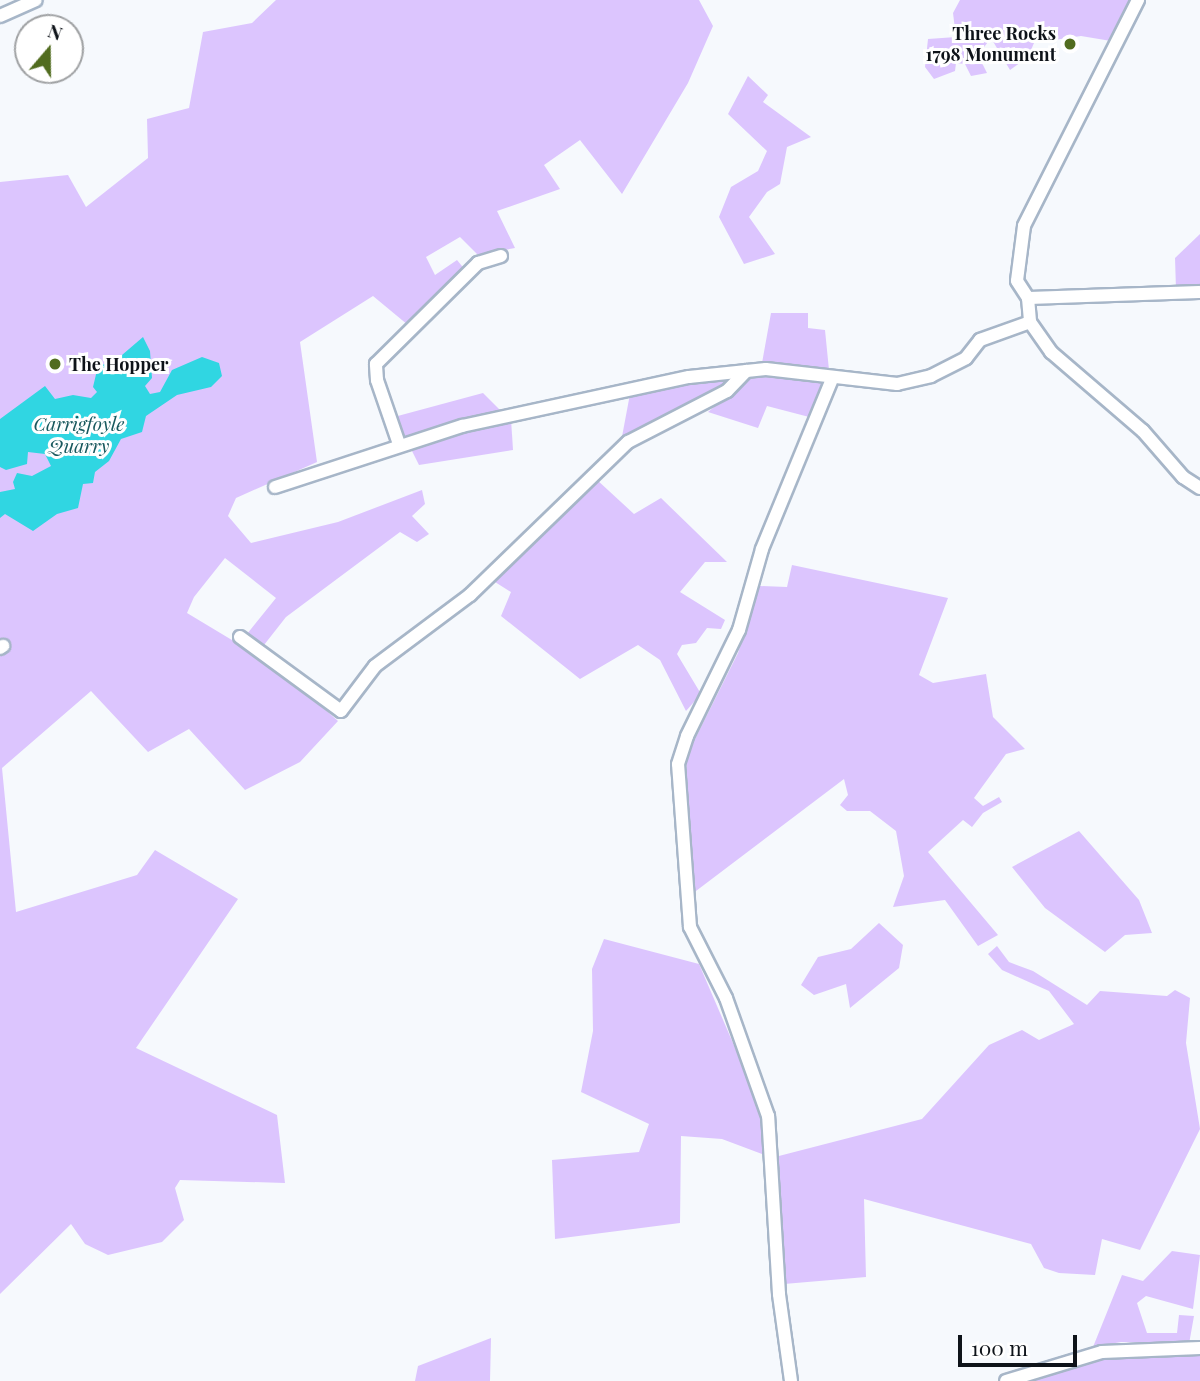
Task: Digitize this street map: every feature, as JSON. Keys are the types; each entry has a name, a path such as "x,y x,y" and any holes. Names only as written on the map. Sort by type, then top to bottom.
{"street":[{"path":"0,16 36,0"},
{"path":"1138,0 1024,226 1017,281 1028,298 1030,322 1051,352 1143,431 1183,477 1200,488"},
{"path":"399,444 377,380 376,363 478,262 501,256"},
{"path":"1028,298 1200,292"},
{"path":"275,487 399,444 583,398 746,371 766,369 832,379 897,384 931,376 966,358 980,340 1030,322"},
{"path":"240,637 341,711 375,666 470,595 628,442 727,391 746,371"},
{"path":"792,1381 779,1294 768,1116 726,998 690,927 678,764 687,736 739,630 762,550 832,379"},
{"path":"1006,1381 1101,1352 1200,1348"}],"shaded area":[{"path":"276,0 699,0 713,26 688,83 622,194 580,140 544,165 560,189 497,211 515,248 478,255 460,237 426,257 435,275 457,260 466,271 408,325 373,296 300,342 317,462 236,498 228,516 251,543 338,522 422,490 425,504 412,516 429,534 417,542 400,532 286,617 264,645 247,634 276,598 225,558 194,597 187,613 277,667 338,721 300,762 245,790 189,729 148,752 91,691 2,768 16,912 137,875 155,850 238,899 136,1048 277,1115 285,1183 180,1180 175,1188 184,1220 162,1242 108,1255 85,1244 71,1224 0,1294 0,182 68,175 86,207 148,158 147,119 189,108 203,32 252,23"},
{"path":"960,0 1133,0 1111,41 1081,36 1034,43 1028,57 1010,70 991,38 978,55 987,73 971,76 965,64 956,63 955,71 934,79 925,67 928,39 956,37 953,13"},
{"path":"748,76 768,95 763,102 811,137 787,147 780,184 767,192 749,217 775,254 744,264 719,217 731,187 758,171 767,151 728,114"},
{"path":"1200,234 1200,287 1176,289 1175,258"},
{"path":"771,313 808,313 808,328 825,330 829,370 762,363"},
{"path":"773,375 825,383 813,418 767,406 758,428 708,412 749,378"},
{"path":"735,376 722,389 621,442 630,394"},
{"path":"483,393 501,411 405,438 396,428 394,417"},
{"path":"511,419 513,450 419,465 409,445"},
{"path":"596,479 634,514 661,498 727,562 705,562 680,592 725,620 721,629 707,628 696,643 682,645 677,654 701,694 686,711 660,660 638,645 580,679 501,616 511,592 495,582"},
{"path":"792,565 948,598 919,675 933,683 986,674 993,717 1025,749 1006,754 974,798 983,806 999,797 1002,802 983,813 972,827 963,820 928,852 998,935 978,946 945,900 893,907 904,876 896,831 870,811 847,811 840,805 848,795 844,779 692,894 686,757 738,653 760,586 787,587"},
{"path":"1079,831 1139,900 1152,933 1125,935 1105,952 1045,908 1012,867"},
{"path":"879,923 903,945 899,968 850,1008 846,984 814,995 801,985 818,957 851,949"},
{"path":"604,939 699,964 754,1092 764,1126 765,1155 722,1139 681,1136 680,1223 555,1239 552,1160 639,1152 649,1124 581,1092 593,1031 592,969"},
{"path":"997,946 1009,962 1033,971 1087,1005 1100,991 1167,996 1175,990 1190,998 1186,1043 1200,1129 1140,1250 1102,1239 1095,1275 1059,1273 1044,1268 1031,1244 864,1199 866,1277 784,1284 775,1157 922,1119 989,1045 1022,1030 1039,1040 1074,1024 1049,991 1002,970 988,954"},
{"path":"1172,1251 1200,1255 1193,1309 1146,1296 1137,1303 1147,1333 1177,1333 1179,1315 1194,1316 1189,1344 1121,1342 1093,1347 1122,1275 1143,1281"},
{"path":"491,1338 490,1381 415,1381 418,1366"},
{"path":"1116,1354 1200,1355 1200,1381 1018,1381"}],"water":[{"name":"Carrigfoyle Quarry","path":"143,337 150,351 152,378 145,386 150,394 160,392 172,370 202,357 219,363 222,376 211,387 177,395 146,416 142,432 121,439 109,461 95,472 93,483 83,484 78,508 57,514 33,531 5,514 0,518 0,492 15,489 13,482 17,473 32,476 51,466 45,454 28,452 27,464 6,470 0,467 0,419 45,386 55,399 73,395 91,398 97,392 93,387 98,366 115,361"}],"place":[{"name":"Three Rocks 1798 Monument","path":"1070,44"},
{"name":"The Hopper","path":"55,364"}]}
